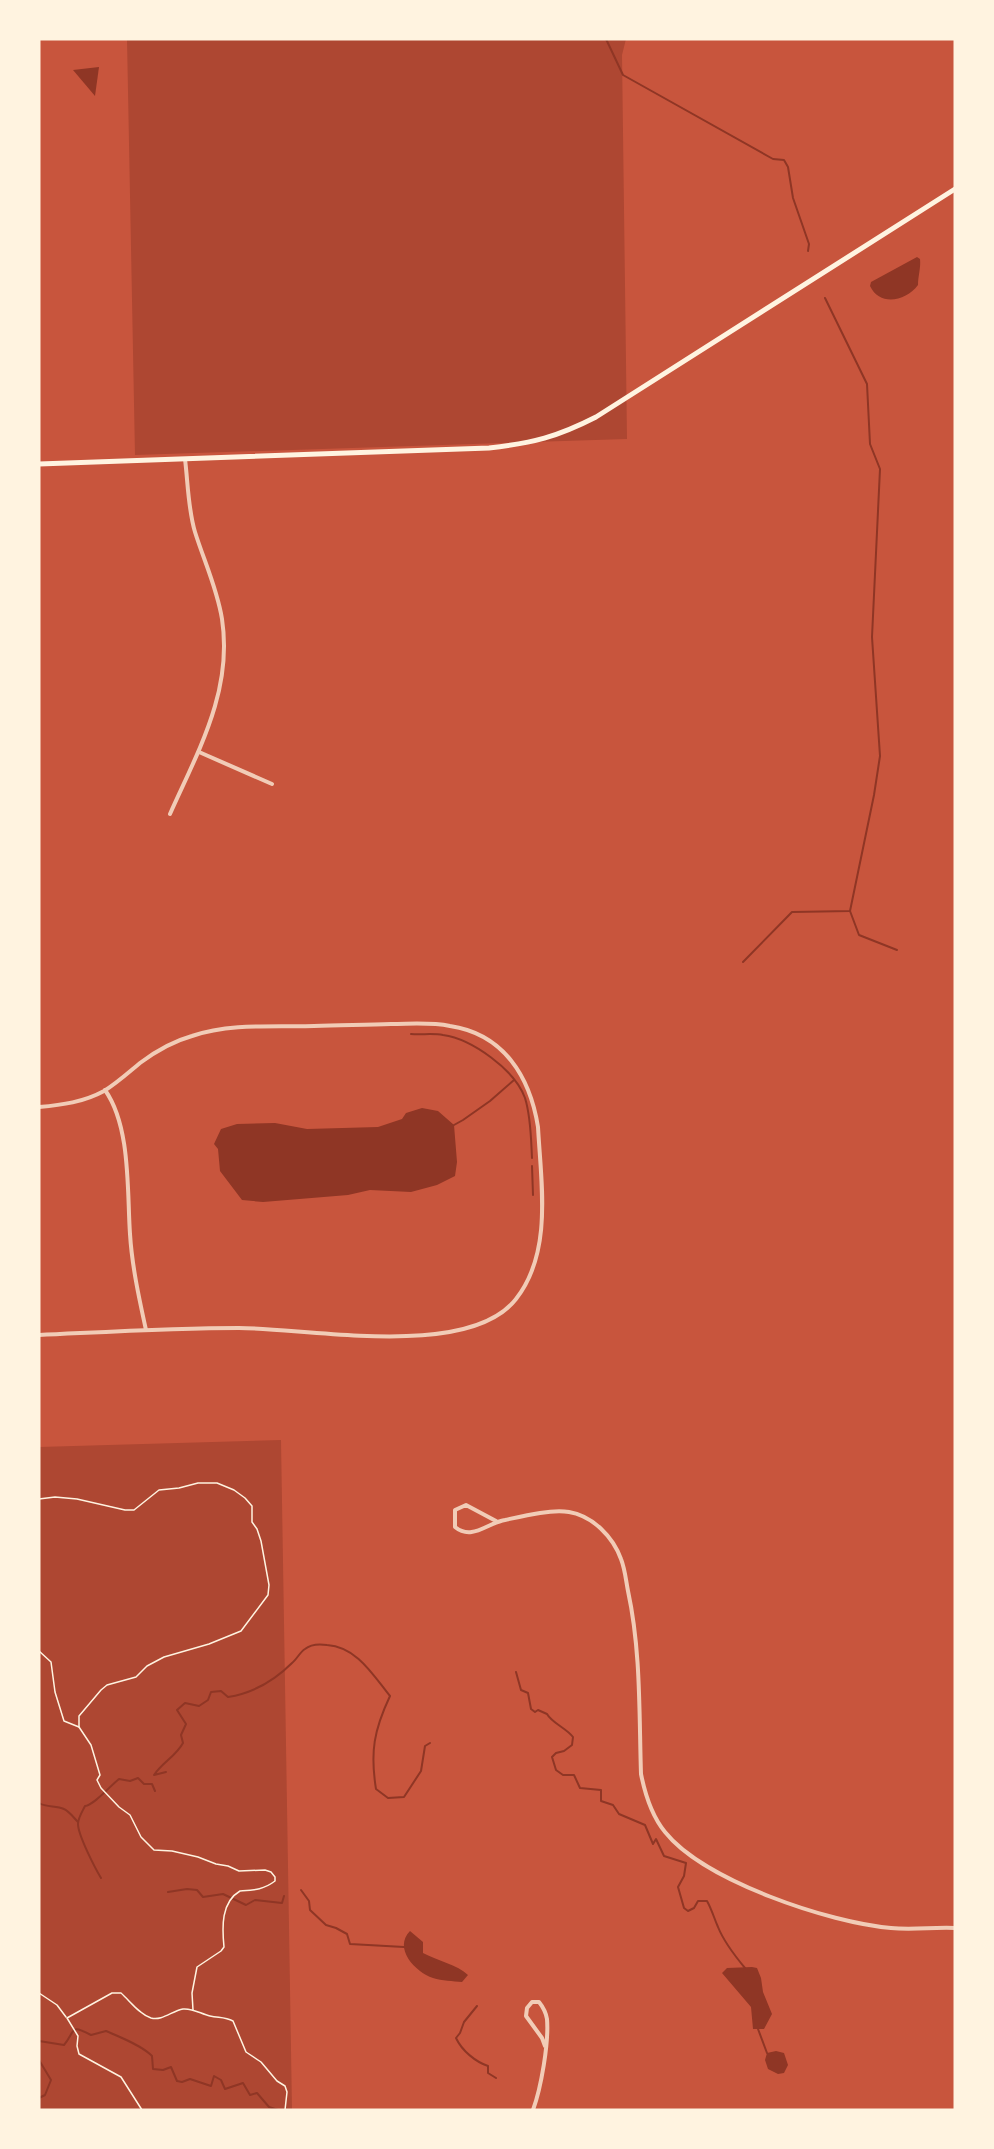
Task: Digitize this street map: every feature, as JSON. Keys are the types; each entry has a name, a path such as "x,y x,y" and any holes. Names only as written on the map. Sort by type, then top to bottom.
{"main road":[{"path":"39,464 489,448 522,444 566,433 596,417 955,189"}],"street":[{"path":"170,814 199,752 216,706 222,674 223,643 218,599 195,530 185,459"},
{"path":"199,752 272,784"},
{"path":"39,1107 74,1103 105,1090 155,1052 191,1036 210,1031 233,1028 434,1024 468,1030 492,1043 510,1058 531,1093 538,1127 542,1233 538,1257 516,1299 497,1316 452,1332 365,1337 245,1328 39,1335"},
{"path":"105,1090 117,1115 126,1163 131,1248 146,1330"},
{"path":"496,1521 466,1505 455,1510 455,1527 462,1532 468,1533 496,1521 537,1514 568,1512 585,1517 612,1540 621,1559 632,1612 638,1659 641,1774 644,1792 651,1810 664,1831 682,1850 714,1872 765,1894 815,1911 863,1924 891,1928 955,1928"},
{"path":"533,2110 537,2101 545,2046 547,2018 539,2002 532,2002 527,2008 526,2016 545,2046"}],"path":[{"path":"39,1499 77,1498 125,1510 134,1510 159,1490 198,1483 217,1483 234,1490 252,1506 252,1522 259,1535 266,1567 268,1595 241,1631 209,1644 164,1657 147,1666 136,1677 107,1685 100,1690 80,1716 79,1727"},
{"path":"39,1651 51,1662 55,1692 64,1721 79,1727 91,1745 98,1764 100,1775 97,1780 101,1788 130,1815 141,1836 154,1850 172,1851 198,1857 239,1871 265,1870 271,1872 275,1877 275,1881 256,1891 236,1892 230,1900 224,1912 224,1947 197,1967 192,1993 193,2010"},
{"path":"39,1993 57,2004 71,2024 78,2036 79,2054 121,2077 142,2110"},
{"path":"67,2018 112,1993 121,1993 141,2012 152,2018 165,2017 182,2009 210,2016 223,2016 233,2021 246,2052 261,2062 277,2081 285,2086 285,2109"}],"shaded area":[{"path":"127,39 626,39 622,55 627,439 135,455"},
{"path":"99,67 95,96 73,70"},
{"path":"917,257 920,259 918,285 913,290 907,295 893,299 886,299 874,293 870,286 871,282"},
{"path":"422,1108 438,1111 454,1125 457,1162 455,1176 437,1185 411,1192 370,1190 348,1195 263,1202 242,1200 220,1171 218,1149 214,1144 221,1129 237,1124 275,1123 307,1129 378,1127 402,1119 406,1113"},
{"path":"281,1440 292,2110 39,2110 39,1447"},
{"path":"410,1931 423,1942 423,1953 464,1971 468,1975 462,1982 433,1978 419,1971 405,1952 405,1938"},
{"path":"727,1968 757,1968 772,2014 764,2029 753,2029 751,2007 722,1973"},
{"path":"776,2051 784,2053 788,2065 784,2073 778,2074 768,2069 765,2060 767,2053"}],"waterway":[{"path":"606,39 623,75 773,159 784,160 788,167 793,198 809,244 808,251"},
{"path":"743,962 792,912 850,911 880,756 872,637 880,469 870,444 867,384 825,298"},
{"path":"850,911 859,935 897,950"},
{"path":"411,1034 439,1034 467,1043 491,1058 512,1077 520,1087 527,1105 532,1158"},
{"path":"454,1125 490,1101 514,1080"},
{"path":"532,1166 533,1195"},
{"path":"166,1772 154,1775 183,1743 181,1735 186,1724 177,1710 185,1703 199,1706 208,1700 211,1692 221,1691 228,1697 254,1689 278,1675 303,1650 316,1645 338,1647 356,1656 390,1696 380,1720 375,1741 373,1764 376,1789 388,1798 404,1797 421,1771 425,1746 430,1743"},
{"path":"516,1672 521,1690 528,1693 531,1709 547,1714 573,1737 572,1745 552,1757 556,1770 563,1775 574,1775 580,1788 601,1790 601,1801 613,1805 619,1814 645,1825 653,1844 656,1839 664,1856 686,1863 684,1876 678,1887 684,1908 688,1911 694,1908 698,1901 707,1901 723,1938 745,1968"},
{"path":"101,1878 79,1829 79,1820 85,1806 97,1799 119,1779 130,1781 138,1778 144,1784 152,1784 155,1791"},
{"path":"39,1803 64,1809 78,1822"},
{"path":"168,1892 197,1890 203,1897 223,1894 246,1905 255,1900 282,1903 284,1896"},
{"path":"301,1890 309,1901 310,1910 326,1925 347,1934 350,1944 404,1947"},
{"path":"477,2006 464,2022 456,2038 470,2055 488,2066 488,2073 496,2078"},
{"path":"39,2041 64,2045 76,2029 91,2035 106,2031 148,2052 152,2056 153,2069 163,2070 171,2067 177,2081 190,2079 211,2086 214,2076 221,2080 225,2089 243,2083 250,2095 257,2093 269,2107 278,2110"},
{"path":"758,2029 767,2053"},
{"path":"39,2060 51,2080 45,2095 39,2098"}]}
